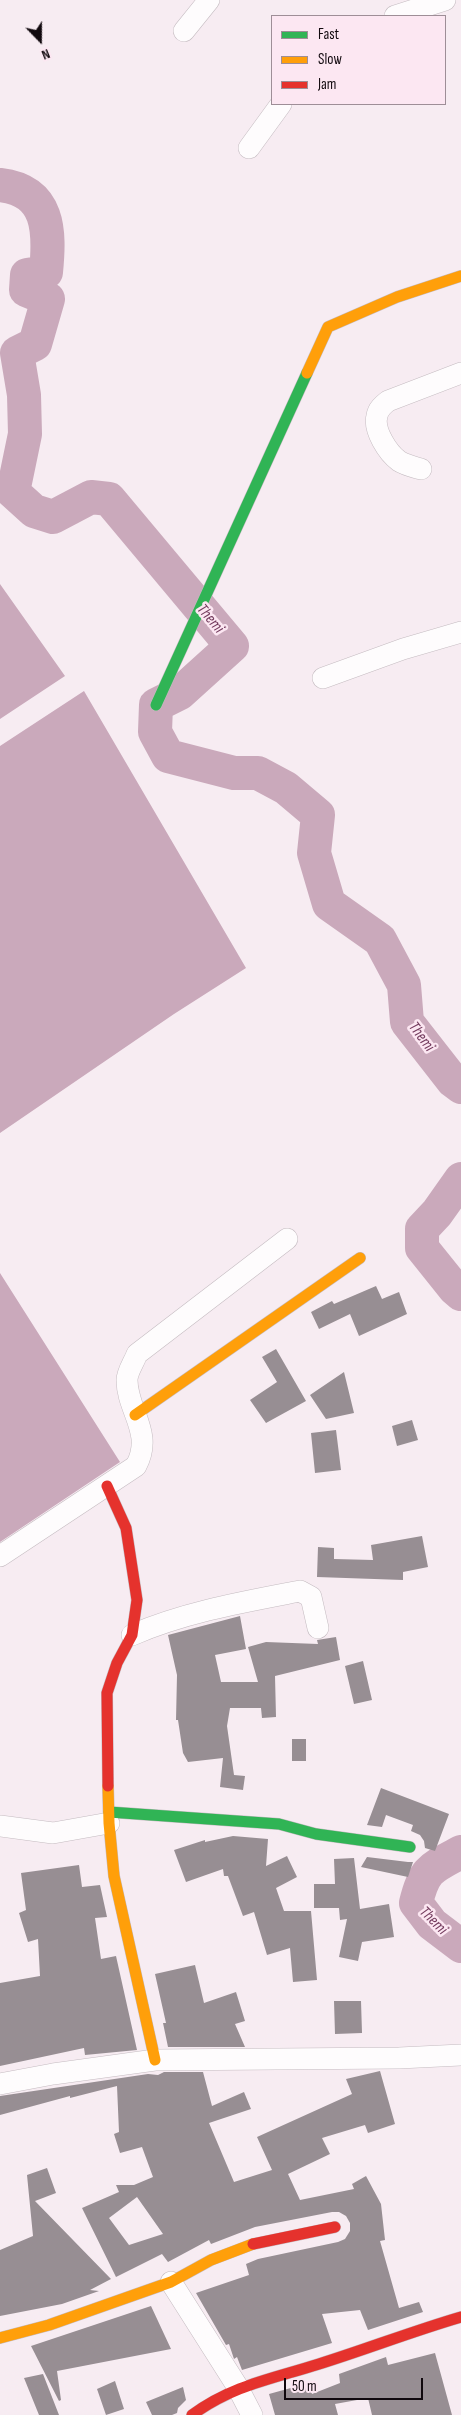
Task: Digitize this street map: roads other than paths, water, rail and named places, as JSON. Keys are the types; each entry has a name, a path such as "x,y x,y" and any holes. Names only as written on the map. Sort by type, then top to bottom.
{"street":[{"path":"184,31 209,0"},
{"path":"399,15 445,0"},
{"path":"249,148 281,105"},
{"path":"156,705 328,327 397,296 461,276"},
{"path":"421,469 400,462 388,450 377,425 376,418 380,408 388,401 461,373"},
{"path":"323,678 394,652 461,632"},
{"path":"0,1556 136,1466 143,1448 141,1432 127,1379 136,1354 287,1239"},
{"path":"136,1415 360,1258"},
{"path":"107,1486 126,1528 137,1600 132,1635 117,1662 107,1693 109,1817 114,1876 155,2060"},
{"path":"132,1635 152,1626 211,1608 300,1591 311,1597 318,1628"},
{"path":"0,1826 53,1833 109,1817 279,1824 316,1834 410,1847"},
{"path":"0,2084 53,2074 155,2060 399,2058 455,2055"},
{"path":"0,2338 49,2324 171,2282 211,2260 254,2244 335,2227"},
{"path":"171,2282 238,2386 252,2415"},
{"path":"192,2415 206,2404 238,2386 318,2364 413,2330 461,2317"}],"waterway":[{"name":"Themi","path":"0,185 29,195 38,204 43,215 48,242 46,272 27,275 26,290 48,299 35,344 17,353 24,395 25,434 13,492 34,511 53,517 91,497 109,499 232,646 180,693 156,705 155,732 168,756 234,773 258,773 286,788 318,815 314,853 329,904 380,940 404,985 407,1022 453,1081 461,1087"},
{"name":"Themi","path":"461,1179 437,1213 422,1229 422,1248 461,1294"},
{"name":"Themi","path":"461,1852 430,1871 422,1883 416,1903 432,1924 461,1946"}]}
